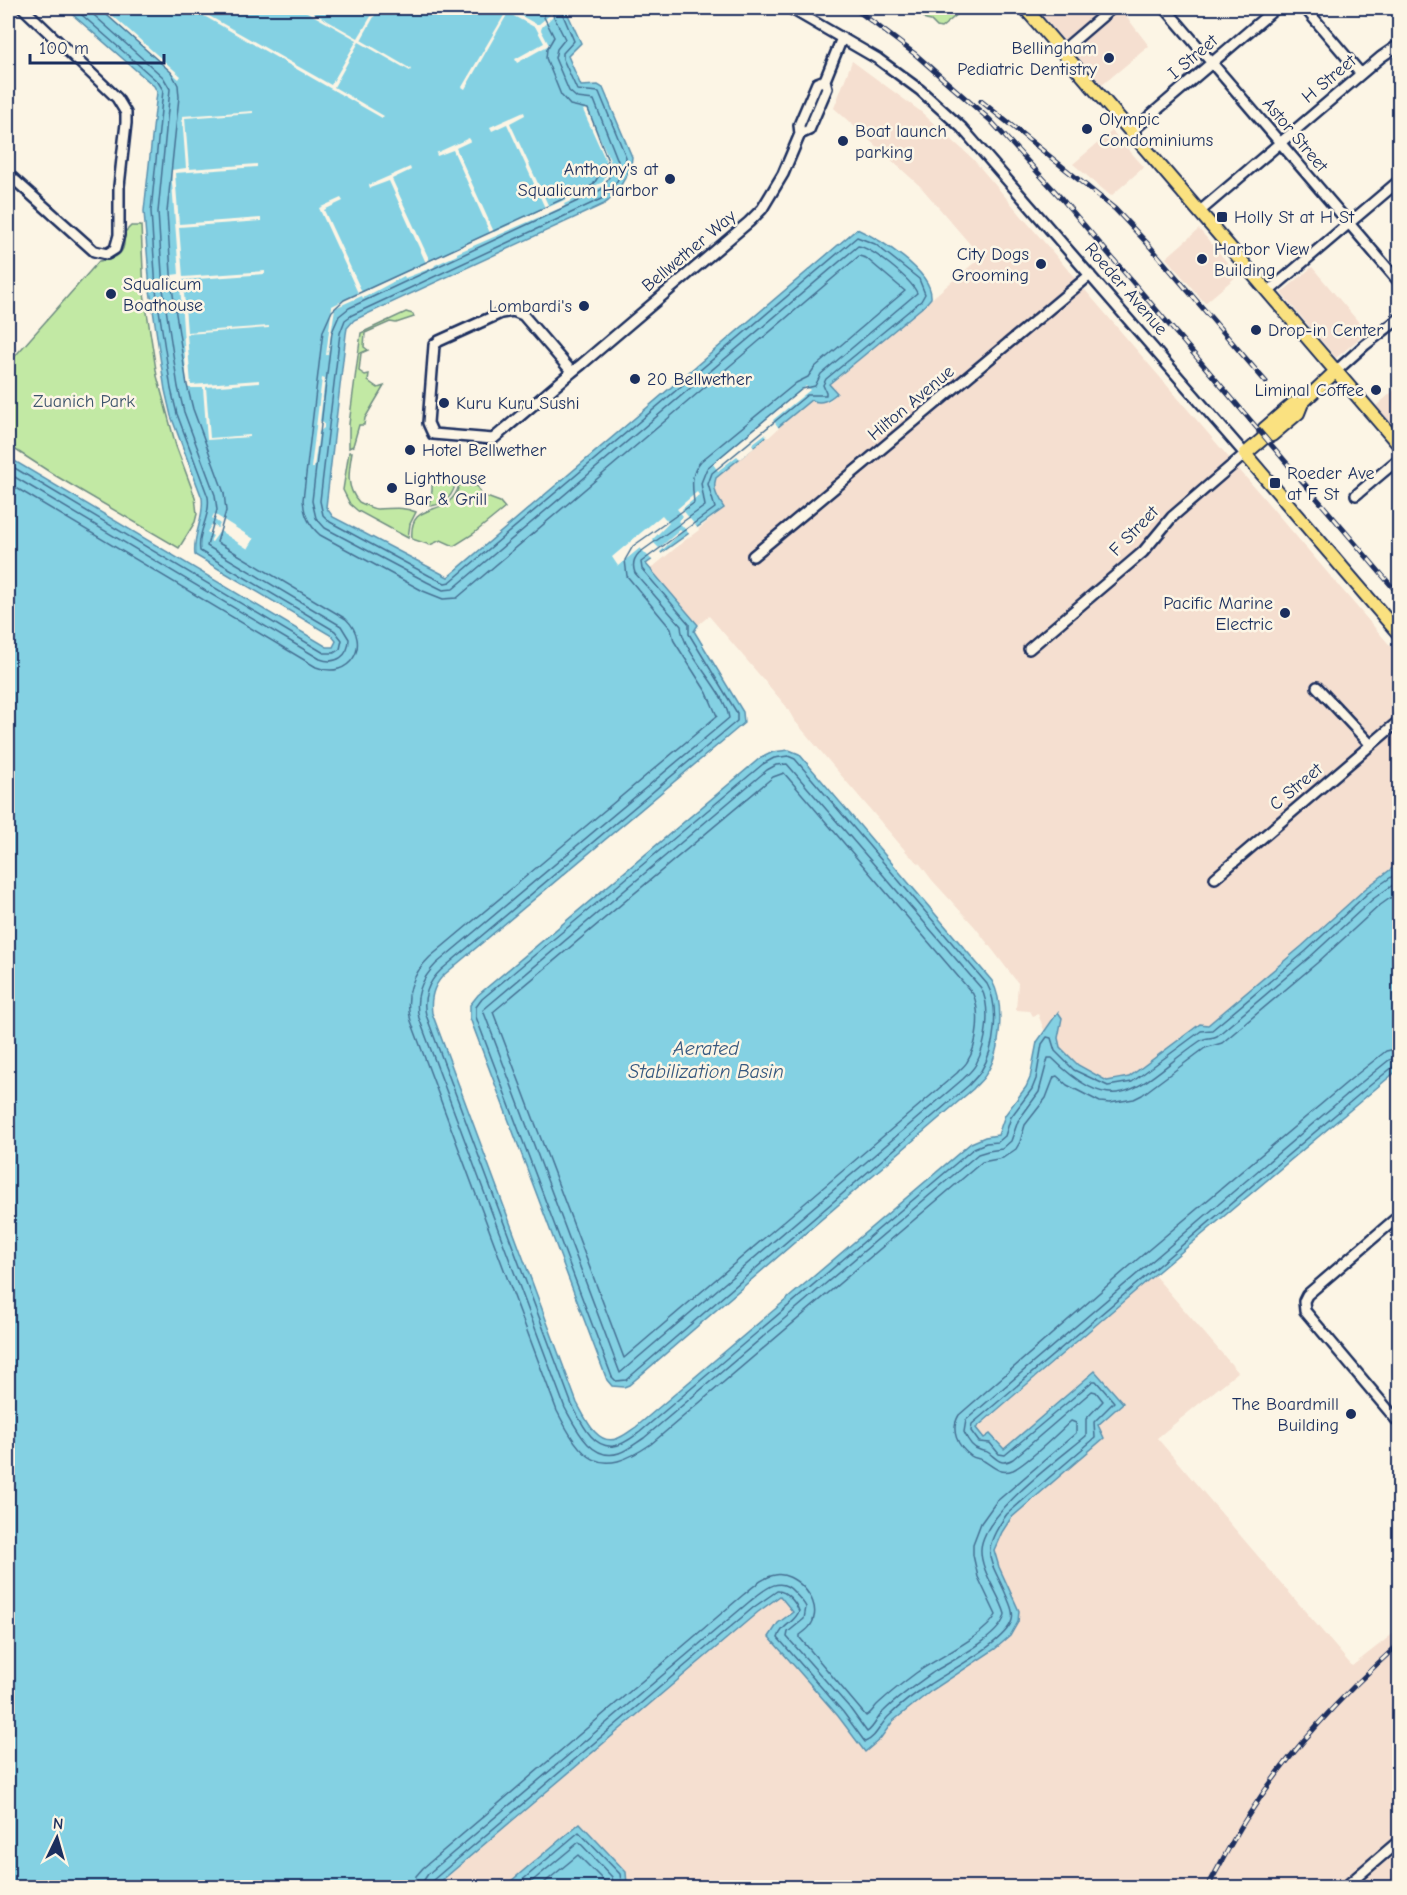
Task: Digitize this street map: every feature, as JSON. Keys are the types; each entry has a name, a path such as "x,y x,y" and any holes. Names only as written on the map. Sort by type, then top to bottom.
{"main road":[{"path":"1025,8 1400,446"},
{"name":"F Street","path":"1245,454 1265,437 1264,429 1293,404 1302,403 1336,371"},
{"name":"Roeder Avenue","path":"1245,454 1400,635"}],"street":[{"path":"8,174 94,251 106,254 113,251 118,239 119,227 119,186 126,123 124,107 106,86 23,8"},
{"name":"Roeder Avenue","path":"790,8 878,59 962,128 1245,454"},
{"path":"1062,51 1112,8"},
{"name":"Astor Street","path":"1165,8 1400,283"},
{"name":"I Street","path":"1131,132 1276,8"},
{"path":"1305,8 1361,74"},
{"name":"Bellwether Way","path":"572,372 526,318 516,311 501,313 434,345 428,423 433,434 493,439 572,372 756,215 783,174 800,134 799,125 817,83 825,80 842,38"},
{"name":"H Street","path":"1199,212 1361,74 1400,44"},
{"path":"1268,292 1400,180"},
{"name":"Hilton Avenue","path":"753,556 1090,275"},
{"name":"F Street","path":"1336,371 1400,318"},
{"name":"F Street","path":"1029,649 1143,552 1172,517 1245,454"},
{"path":"1356,495 1400,458"},
{"path":"1317,687 1371,745"},
{"name":"C Street","path":"1215,878 1400,720"},
{"path":"1400,1215 1307,1295 1304,1305 1305,1311 1400,1424"},
{"path":"1344,1887 1400,1840"}],"shaded area":[{"path":"1036,8 1125,8 1122,11 1149,46 1102,85"},
{"path":"852,61 920,111 972,158 1399,656 1399,863 1365,889 1302,946 1208,1025 1200,1024 1129,1077 1107,1081 1078,1065 1060,1047 1058,1038 1062,1018 1059,1013 1044,1030 1038,1014 1033,1016 1030,1011 1016,1010 1018,983 975,927 920,864 909,855 709,616 698,625 648,571 724,508 716,494 714,484 716,478 811,400 829,401 836,393 829,385 981,257 921,187 834,108"},
{"path":"1112,131 1144,167 1111,196 1073,164"},
{"path":"1199,229 1238,275 1205,303 1166,258"},
{"path":"1312,267 1367,332 1336,358 1281,293"},
{"path":"1399,386 1399,433 1376,406"},
{"path":"1154,1275 1238,1372 1157,1438 1352,1666 1399,1629 1399,1887 629,1887 580,1823 504,1887 434,1888 758,1612 780,1596 793,1611 778,1623 865,1752 880,1739 892,1721 931,1691 995,1649 1010,1636 1019,1611 999,1567 994,1550 1011,1518 1098,1425 1095,1371 1003,1450 991,1434 984,1438 976,1429"}],"green space":[{"path":"923,8 965,8 941,28 926,20 923,16"},
{"name":"Zuanich Park","path":"131,226 141,226 144,293 157,376 176,446 195,497 197,514 195,522 179,548 8,445 8,364 99,261 111,259 119,254 124,246 123,234"},
{"path":"406,312 413,314 414,317 396,323 390,322 365,333 364,347 368,350 361,353 359,371 365,375 369,374 368,381 378,388 384,386 365,418 364,425 359,425 353,446 349,448 349,424 361,333"},
{"path":"349,452 352,452 350,484 359,502 375,509 402,508 416,512 410,524 408,538 358,511 350,504 343,490"},
{"path":"432,475 442,476 440,482 453,483 456,480 448,498 431,506 429,505"},
{"path":"459,485 477,486 481,495 500,502 505,508 454,546 441,540 430,545 412,539 416,518 447,503 454,496"}],"water":[{"path":"65,8 565,8 581,43 568,56 581,86 598,85 603,88 632,157 629,169 618,190 604,204 354,320 347,328 326,507 333,517 448,577 857,229 903,257 923,277 929,288 931,298 925,305 829,384 837,393 825,401 811,400 716,478 715,490 724,508 646,564 698,625 694,631 743,712 744,723 445,974 433,992 432,1013 577,1403 592,1428 603,1438 616,1439 636,1427 971,1143 998,1135 1005,1115 1030,1078 1037,1042 1058,1012 1062,1018 1058,1038 1060,1047 1078,1065 1107,1081 1129,1077 1200,1024 1208,1025 1302,946 1365,889 1399,863 1399,1069 976,1428 984,1438 990,1434 1004,1449 1095,1371 1123,1403 1098,1425 1104,1438 1011,1518 1002,1532 994,1550 999,1567 1019,1611 1018,1622 1010,1636 995,1649 931,1691 893,1721 880,1739 865,1752 838,1716 769,1637 778,1623 793,1612 780,1596 758,1612 434,1887 8,1888 8,457 327,647 333,647 336,641 332,636 195,555 195,540 202,513 202,498 171,416 150,290 144,211 157,92 154,86"},
{"name":"Aerated Stabilization Basin","path":"789,750 799,754 992,981 999,1002 1000,1015 995,1053 985,1076 973,1089 629,1385 612,1386 607,1380 470,1018 470,1005 478,995 759,759 773,752"},
{"path":"580,1823 626,1872 629,1887 504,1887"}],"pier":[{"path":"99,8 104,8 181,76 179,79"},
{"path":"190,8 195,8 331,85 357,40 300,8 305,8 358,38 376,8 379,8 361,40 411,69 410,71 359,42 334,87 384,116 382,118"},
{"path":"500,8 507,8 536,24 552,13 554,15 541,30 549,45 517,63 515,59 544,43 536,28 508,13 465,89 462,87 506,12"},
{"path":"587,109 613,167 606,185 588,193 589,197 584,200 582,196 564,204 565,206 457,253 434,267 405,278 404,276 363,298 362,296 335,308 328,355 326,355 332,306 358,293 319,208 341,198 343,201 324,210 362,292 426,263 389,181 370,188 369,185 410,167 411,170 392,179 430,261 490,233 453,150 437,156 436,153 469,138 471,141 456,148 494,232 545,208 507,124 492,131 490,127 524,112 525,115 510,123 549,207 603,182 609,168 583,110"},
{"path":"253,111 253,113 185,118 189,169 257,164 257,167 175,173 179,224 261,218 261,221 179,227 183,277 265,271 265,274 183,280 187,332 269,326 269,328 187,334 191,385 259,380 259,383 206,387 210,438 250,435 250,437 207,440 203,388 187,387 180,285 165,285 164,276 179,274 171,170 186,168 182,116"},
{"path":"322,378 325,379 320,421 324,422 324,428 319,432 314,468 311,468"},
{"path":"806,386 810,390 773,420 779,428 768,438 765,434 752,444 754,448 740,459 737,456 718,471 713,464"},
{"path":"697,492 699,495 682,509 699,530 691,536 678,521 683,516 677,509"},
{"path":"214,514 254,539 248,549 220,531 212,542 210,541 213,536 207,532 212,524 218,528 220,524 212,518"},
{"path":"662,515 669,523 653,539 659,548 680,530 682,532 660,552 663,556 654,562 640,548 618,566 612,557"}],"railway":[{"path":"854,8 915,54 990,120 1062,199 1400,596"},
{"path":"981,101 1115,209 1266,382"},
{"path":"1207,1888 1241,1827 1279,1771 1336,1704 1400,1643"}],"place":[{"name":"Bellingham Pediatric Dentistry","path":"1109,58"},
{"name":"Olympic Condominiums","path":"1087,129"},
{"name":"Boat launch parking","path":"843,141"},
{"name":"Anthony's at Squalicum Harbor","path":"670,179"},
{"name":"Holly St at H St","path":"1222,217"},
{"name":"Harbor View Building","path":"1202,259"},
{"name":"City Dogs Grooming","path":"1041,264"},
{"name":"Squalicum Boathouse","path":"111,294"},
{"name":"Lombardi's","path":"584,306"},
{"name":"Drop-in Center","path":"1256,330"},
{"name":"20 Bellwether","path":"635,379"},
{"name":"Liminal Coffee","path":"1376,390"},
{"name":"Kuru Kuru Sushi","path":"444,403"},
{"name":"Hotel Bellwether","path":"410,450"},
{"name":"Roeder Ave at F St","path":"1275,483"},
{"name":"Lighthouse Bar & Grill","path":"392,488"},
{"name":"Pacific Marine Electric","path":"1285,613"},
{"name":"The Boardmill Building","path":"1351,1414"}]}
